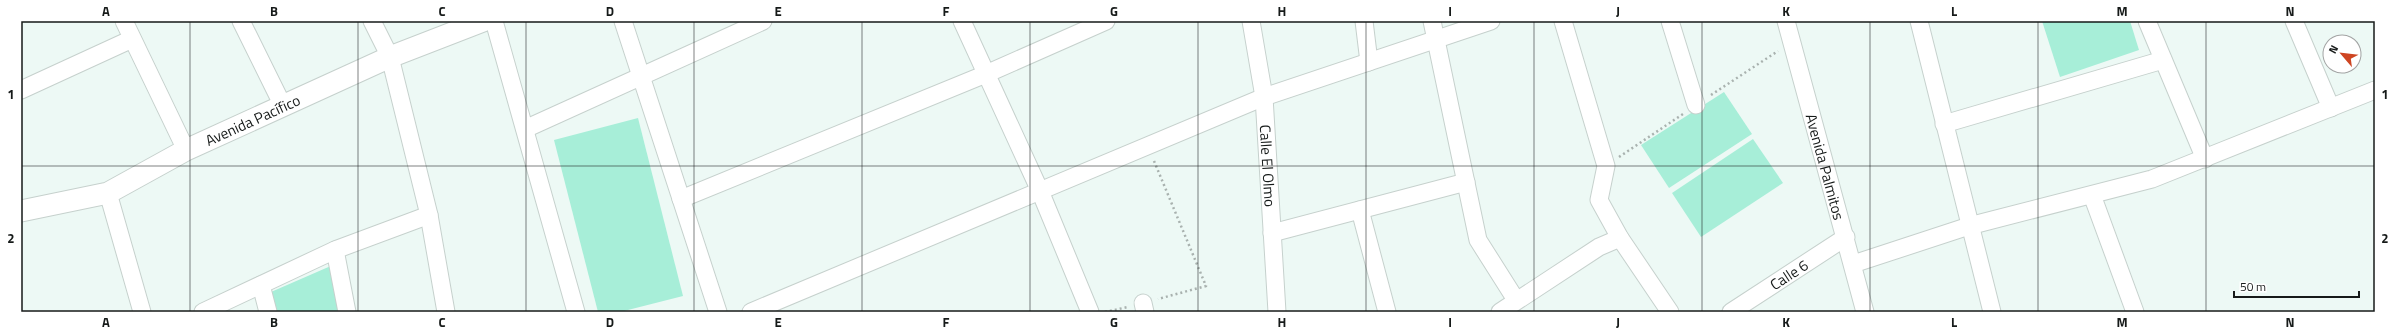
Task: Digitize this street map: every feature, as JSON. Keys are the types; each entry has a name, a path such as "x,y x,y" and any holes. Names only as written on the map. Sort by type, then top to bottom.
{"street":[{"path":"124,21 186,150"},
{"path":"241,21 282,106"},
{"path":"372,21 390,57 429,215 446,312"},
{"name":"Avenida Pacífico","path":"21,211 108,193 186,150 390,57 482,21"},
{"path":"494,21 576,312"},
{"path":"623,21 642,75 718,312"},
{"path":"524,130 763,21"},
{"path":"962,21 1040,191 1090,312"},
{"path":"681,199 986,74 1106,21"},
{"name":"Calle El Olmo","path":"1251,21 1264,97 1277,312"},
{"path":"1364,21 1369,62"},
{"path":"1432,21 1478,240 1516,300"},
{"path":"751,312 1264,97 1492,21"},
{"path":"1563,21 1606,166 1599,200 1620,238 1670,312"},
{"path":"1670,21 1696,105"},
{"name":"Avenida Palmitos","path":"1786,21 1846,237 1865,312"},
{"path":"1919,21 1969,226 1992,312"},
{"path":"2147,21 2205,159"},
{"path":"2294,21 2331,108"},
{"path":"21,90 132,39"},
{"path":"1944,124 2163,60"},
{"path":"1853,264 1969,226 2152,179 2375,90"},
{"path":"1272,233 1466,182"},
{"path":"108,193 142,312"},
{"path":"2092,195 2135,312"},
{"path":"1360,210 1387,312"},
{"path":"203,312 335,250 429,215"},
{"name":"Calle 6","path":"1736,311 1846,237"},
{"path":"1500,312 1516,300 1599,247 1620,238"},
{"path":"335,250 348,312"},
{"path":"261,285 268,312"}],"path":[{"path":"1148,145 1206,286"}],"green space":[{"path":"2042,21 2130,21 2139,50 2060,77"},
{"path":"1724,92 1752,134 1669,188 1641,145"},
{"path":"638,118 683,296 620,312 598,312 554,140"},
{"path":"1753,139 1783,183 1701,237 1672,193"},
{"path":"333,265 342,312 276,312 271,292"}]}
